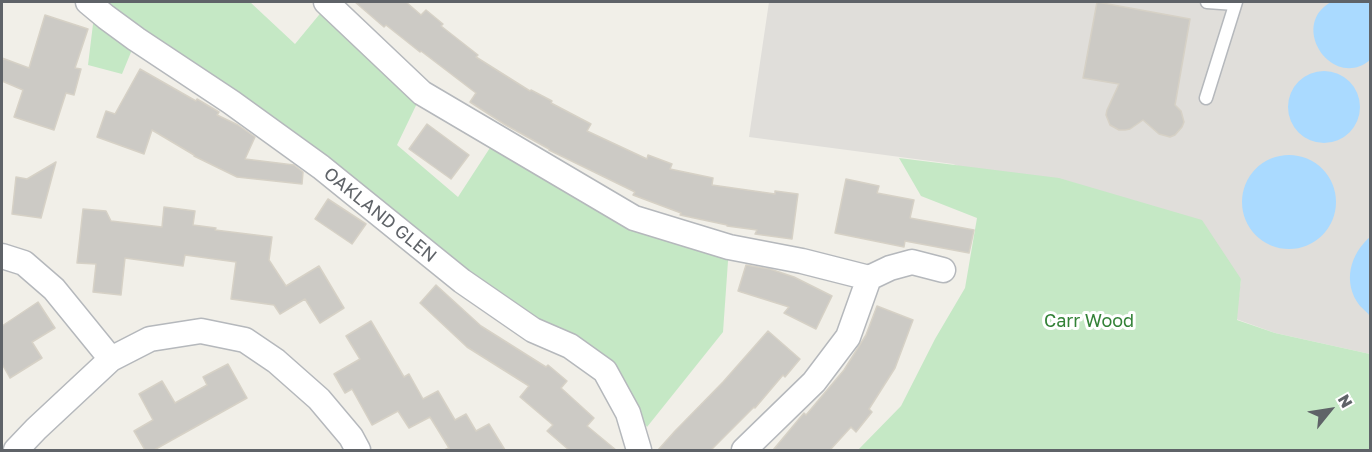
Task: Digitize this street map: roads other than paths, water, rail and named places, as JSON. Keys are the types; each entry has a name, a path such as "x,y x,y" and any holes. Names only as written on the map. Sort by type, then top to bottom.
{"street":[{"name":"OAKLAND GLEN","path":"88,2 136,39 231,102 321,167 462,281 533,330 570,346 605,371 628,413 639,450"},
{"path":"326,2 423,93 634,218 729,247 802,261 869,278 890,268 912,262 943,270"},
{"path":"2,256 24,263 54,289 111,359"},
{"path":"744,450 814,382 848,337 869,278"},
{"path":"16,450 111,359 150,339 201,331 245,340 276,361 320,399 351,437 358,450"}],"lane":[{"path":"1206,98 1236,3 1207,2"}],"water":[{"path":"1331,2 1370,3 1370,60 1356,67 1342,67 1330,62 1320,52 1315,39 1314,26 1319,13"},
{"path":"1324,71 1344,77 1354,87 1360,107 1354,127 1344,137 1324,143 1304,137 1294,127 1288,107 1294,87 1304,77"},
{"path":"1289,155 1307,159 1322,169 1332,184 1336,202 1332,220 1322,235 1307,245 1289,249 1271,245 1256,235 1246,220 1242,202 1246,184 1256,169 1271,159"},
{"path":"1370,237 1370,316 1354,297 1350,279 1353,260"}],"park label":[{"name":"Carr Wood","path":"1089,321"}]}
